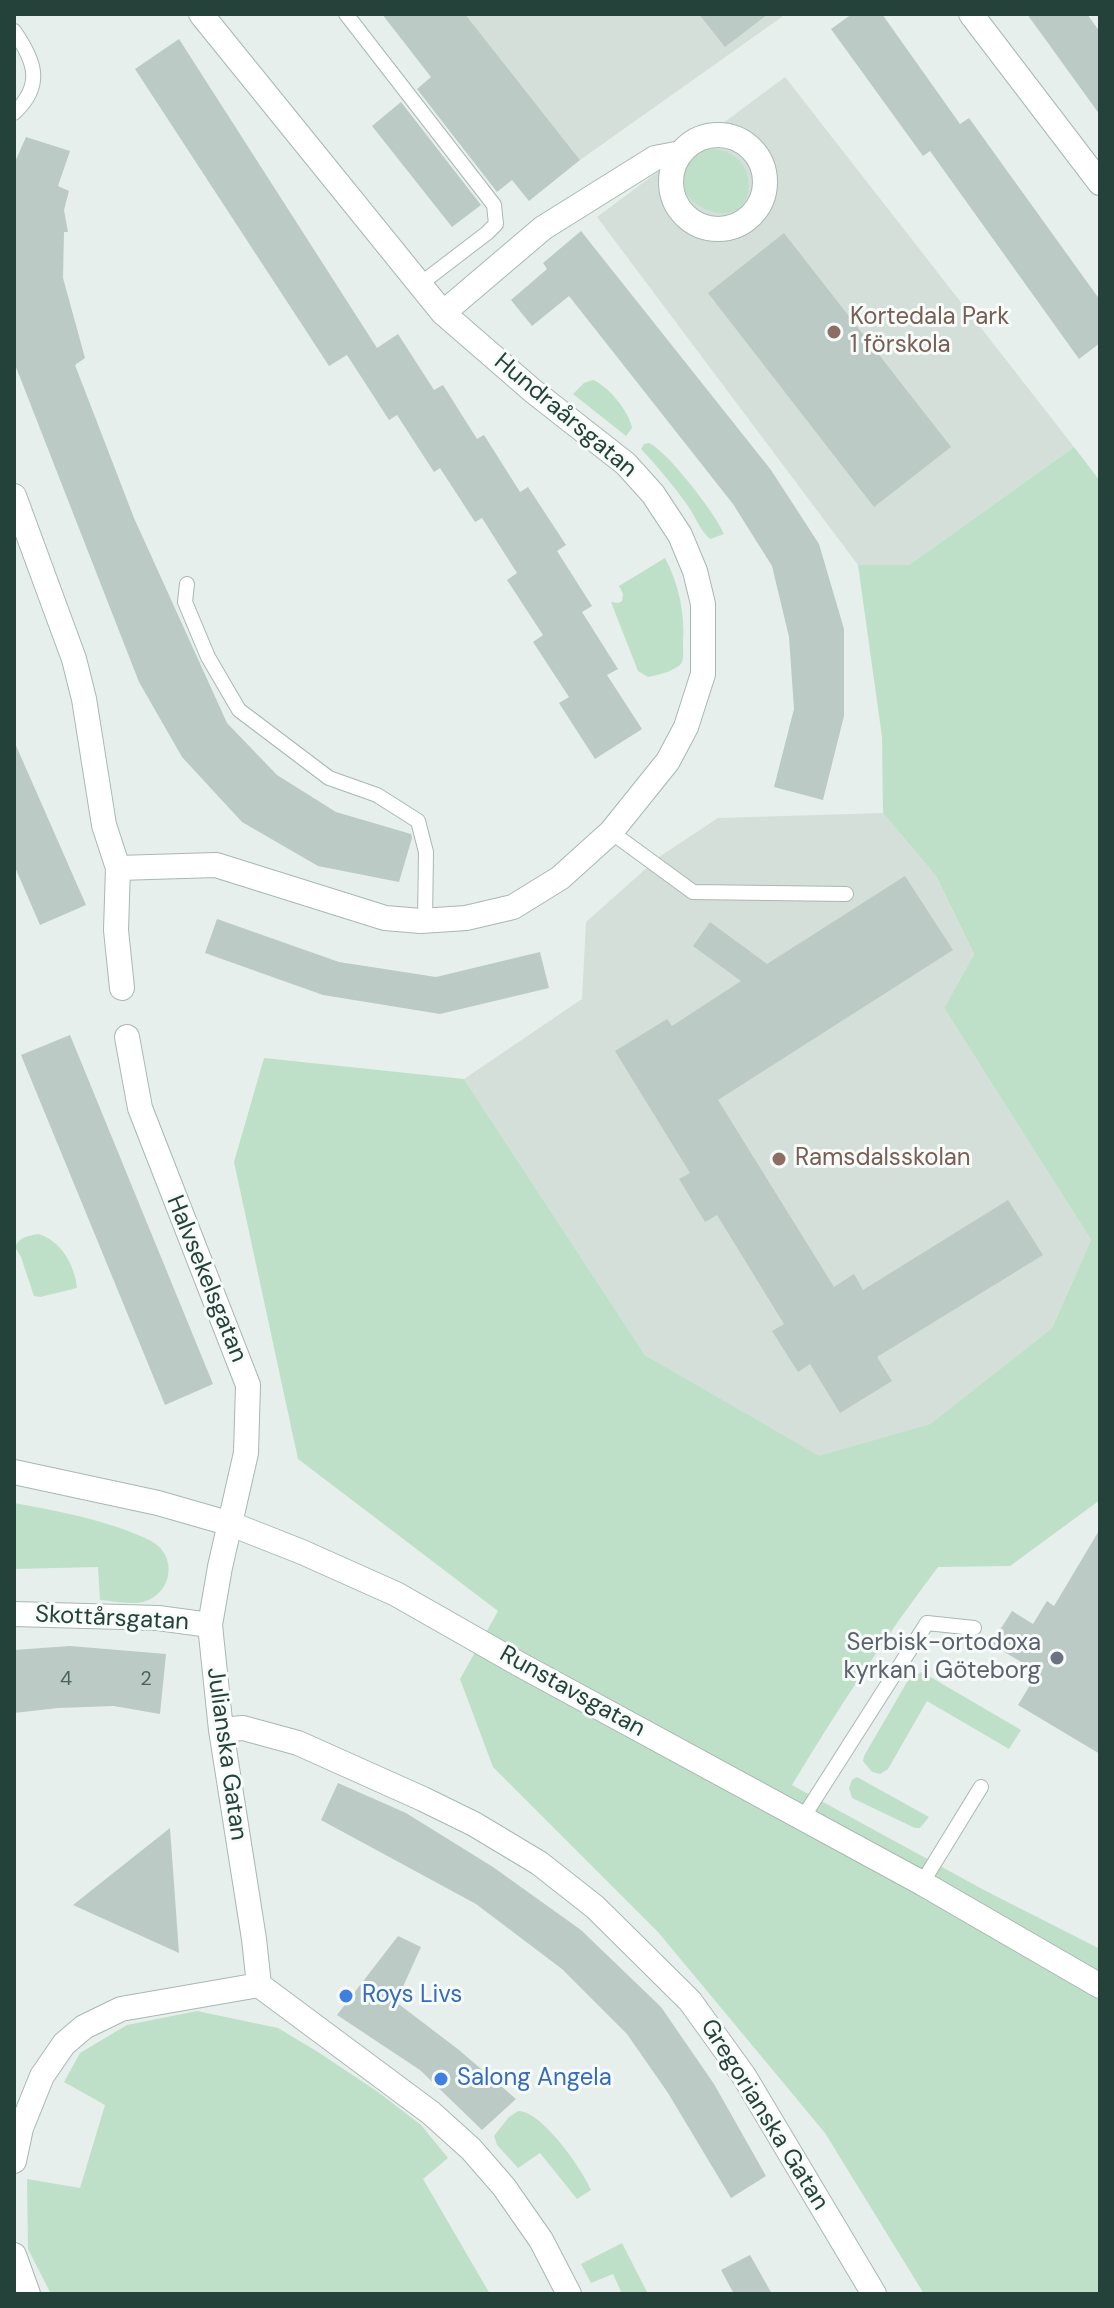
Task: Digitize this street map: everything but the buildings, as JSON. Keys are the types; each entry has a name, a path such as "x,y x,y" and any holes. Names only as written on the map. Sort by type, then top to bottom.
{"street":[{"name":"Hundraårsgatan","path":"118,868 216,865 385,918 425,921 466,918 513,907 560,878 611,832 668,761 686,727 703,674 703,604 695,571 680,535 653,494 626,464 533,391 443,313 201,14"},
{"path":"971,14 1100,183"},
{"path":"443,313 543,228 655,158 681,153"},
{"path":"14,496 74,659 84,699 104,825 118,868 116,930 122,988"},
{"name":"Halvsekelsgatan","path":"127,1037 140,1108 248,1385 246,1453 231,1524"},
{"name":"Runstavsgatan","path":"14,1472 158,1503 231,1524 396,1594 922,1883 1100,1986"},
{"name":"Julianska Gatan","path":"231,1524 210,1625 221,1730 259,1985"},
{"name":"Skottårsgatan","path":"14,1614 158,1618 210,1625"},
{"name":"Gregorianska Gatan","path":"221,1730 243,1728 298,1743 423,1799 474,1824 539,1863 595,1907 690,2001 744,2076 874,2294"},
{"path":"14,2161 21,2128 42,2076 64,2044 84,2027 121,2009 259,1985 431,2113 471,2149 504,2187 541,2240 569,2294"},
{"path":"14,2255 28,2294"}],"lane":[{"path":"346,14 494,205 496,224 419,285"},
{"path":"14,31 31,57 34,80 28,97 14,113"},
{"path":"187,584 185,602 208,657 239,710 329,778 377,795 418,821 426,852 425,921"},
{"path":"611,832 693,892 846,894"},
{"path":"802,1819 927,1623 974,1628"},
{"path":"922,1883 981,1787"}],"shaded area":[{"path":"465,14 786,14 580,160"},
{"name":"Kortedala Park 1 förskola","path":"785,77 1074,447 909,565 858,565 597,217"},
{"name":"Ramsdalsskolan","path":"883,813 936,876 974,954 944,1008 1091,1240 1052,1328 930,1424 819,1457 645,1355 464,1079 582,999 586,922 659,857 718,818"}],"green space":[{"path":"709,148 734,156 746,172 747,198 732,212 718,213 703,208 690,198 682,186 681,172 689,159"},
{"path":"593,380 611,393 627,414 632,428 626,436 573,394 584,383"},
{"path":"649,443 690,484 724,534 710,539 706,535 677,491 641,449"},
{"path":"1074,447 1100,481 1100,1500 1010,1566 938,1567 862,1674 792,1785 984,1890 1100,1949 1100,2294 924,2294 825,2133 658,1932 493,1767 460,1679 498,1611 298,1459 234,1162 264,1058 464,1079 645,1355 819,1456 930,1424 1052,1328 1091,1240 944,1008 974,954 936,876 883,813 882,737 858,565 909,565"},
{"path":"665,558 680,599 683,658 676,668 648,677 638,671 611,602 622,601 619,586"},
{"path":"38,1234 60,1248 73,1271 77,1288 34,1296 15,1247 21,1239"},
{"path":"14,1503 102,1522 151,1541 165,1555 168,1564 166,1583 153,1598 143,1602 100,1600 98,1567 14,1569"},
{"path":"922,1672 1021,1730 1009,1749 927,1701 888,1769 880,1774 872,1772 863,1761 864,1756 907,1682"},
{"path":"857,1777 929,1817 920,1828 915,1828 852,1798 849,1788"},
{"path":"197,2011 278,2028 378,2092 421,2125 448,2158 423,2179 490,2294 51,2294 28,2249 27,2179 80,2188 105,2105 64,2082 80,2053 127,2025"},
{"path":"518,2111 527,2113 549,2130 591,2190 577,2199 540,2153 518,2168 497,2145 494,2136"},
{"path":"622,2243 648,2294 622,2294 613,2274 591,2283 581,2264"}],"place":[{"name":"Kortedala Park 1 förskola","path":"834,332"},
{"name":"Ramsdalsskolan","path":"779,1159"},
{"name":"Serbisk-ortodoxa kyrkan i Göteborg","path":"1057,1658"},
{"name":"Roys Livs","path":"346,1996"},
{"name":"Salong Angela","path":"441,2079"}]}
